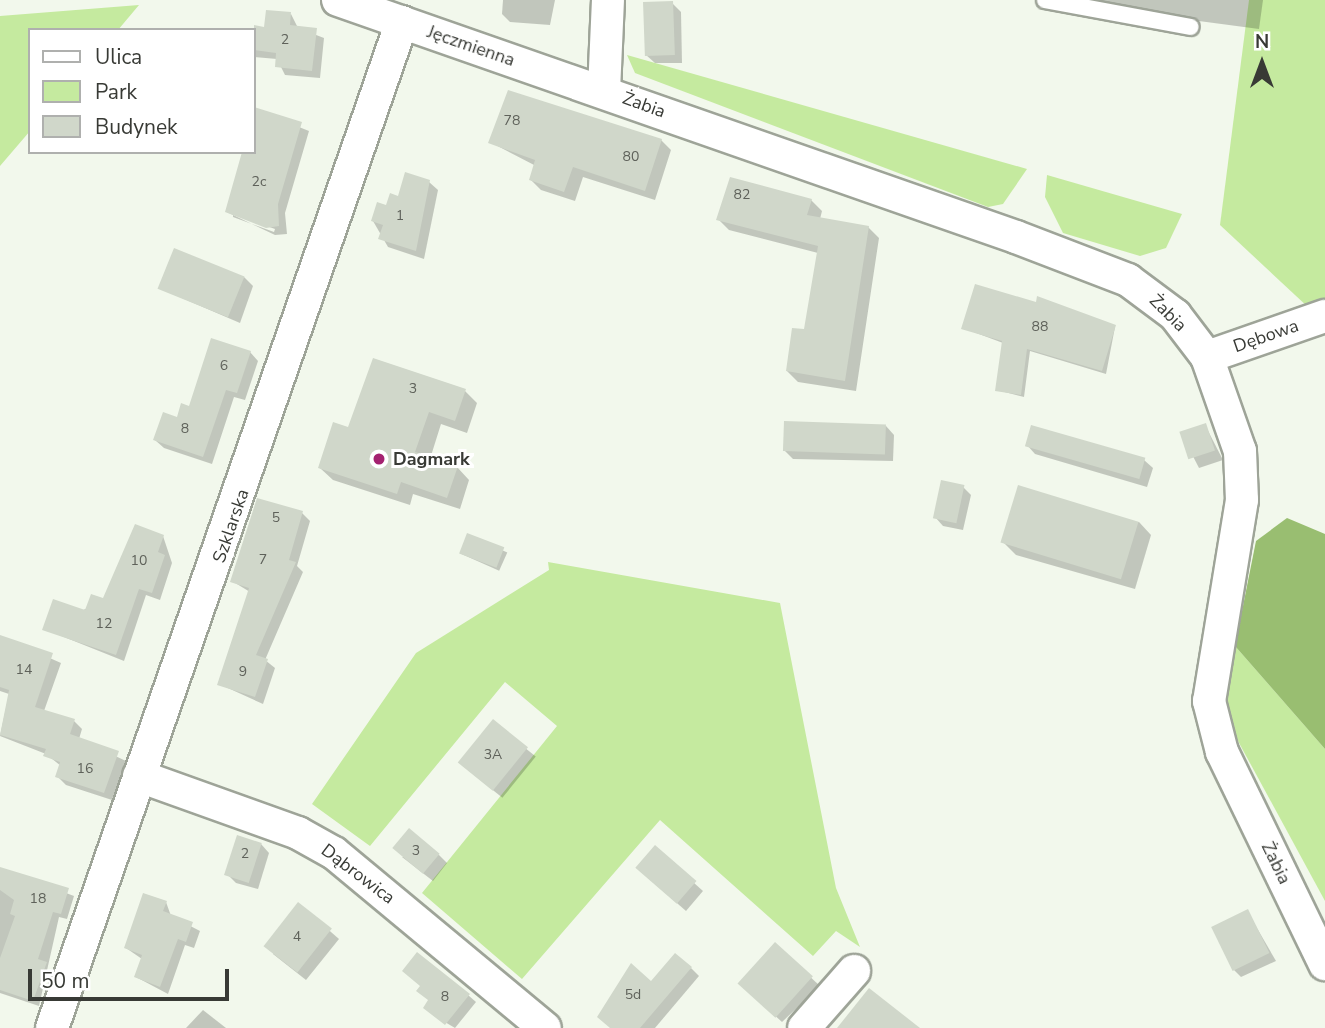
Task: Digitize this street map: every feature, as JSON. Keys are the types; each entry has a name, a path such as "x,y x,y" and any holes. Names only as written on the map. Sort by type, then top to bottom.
{"street":[{"name":"Jęczmienna","path":"338,0 604,91"},
{"name":"Żabia","path":"607,0 604,91 1128,280 1175,315 1207,357 1240,451 1242,500 1209,701 1222,752 1325,964"},
{"name":"Szklarska","path":"52,1028 401,22"},
{"name":"Dębowa","path":"1207,357 1325,316"},
{"name":"Dąbrowica","path":"139,776 298,833 334,853 545,1028"},
{"path":"804,1028 854,971"}],"lane":[{"path":"1045,0 1191,27"}],"green space":[{"path":"1249,0 1325,0 1325,304 1309,308 1220,225"},
{"path":"139,5 120,28 28,28 28,133 0,166 0,16"},
{"path":"627,55 1027,169 1003,204 988,207 635,73"},
{"path":"1047,175 1182,214 1166,248 1140,256 1063,233 1045,197"},
{"path":"1287,518 1325,534 1325,749 1235,646 1256,541"},
{"path":"548,562 780,603 836,888 860,947 836,931 813,956 660,820 522,979 422,893 557,726 505,682 370,846 312,804 416,653 549,570"},
{"path":"1235,646 1325,749 1325,901 1232,730 1225,703"}],"building":[{"path":"673,1 675,55 645,56 643,2"},
{"path":"266,10 291,12 290,25 317,28 312,71 275,67 276,53 256,50 254,25 264,27"},
{"path":"508,90 662,139 645,191 573,167 564,192 529,180 535,160 488,143"},
{"path":"256,108 302,122 278,204 279,226 266,228 225,212 241,154 256,154"},
{"path":"405,172 430,180 416,251 378,239 383,225 371,221 377,202 386,205 390,193 398,196"},
{"path":"730,177 812,199 807,215 869,226 845,381 786,371 792,328 804,329 818,246 716,220"},
{"path":"174,248 244,276 228,317 158,289"},
{"path":"975,284 1036,302 1037,296 1116,325 1102,371 1027,349 1021,395 995,391 1002,341 961,329"},
{"path":"211,338 251,351 237,393 226,390 203,457 153,440 163,412 177,417 181,403 189,406"},
{"path":"373,358 466,389 455,421 429,412 415,452 458,466 447,498 401,482 397,494 318,468 333,422 348,427"},
{"path":"784,421 886,425 885,455 783,451"},
{"path":"1206,423 1215,451 1188,459 1179,432"},
{"path":"1031,425 1145,458 1139,479 1025,446"},
{"path":"941,480 964,485 956,523 933,518"},
{"path":"1018,485 1138,522 1121,579 1000,542"},
{"path":"257,498 303,511 289,560 296,562 256,655 268,659 255,697 217,685 249,588 230,582"},
{"path":"135,524 164,535 158,552 165,555 152,593 139,589 116,655 42,630 53,599 85,610 91,594 103,598"},
{"path":"467,533 504,547 496,568 459,554"},
{"path":"0,635 53,653 35,707 75,719 70,734 119,751 104,793 55,777 60,762 43,756 46,749 0,735 9,690 0,687"},
{"path":"493,719 528,747 493,791 458,763"},
{"path":"409,828 440,854 423,874 392,848"},
{"path":"237,835 262,843 249,883 224,875"},
{"path":"655,845 697,881 677,904 635,868"},
{"path":"0,867 69,888 61,914 53,912 38,959 47,962 33,1001 0,990 0,958 15,916 10,914 14,900 0,890"},
{"path":"143,893 167,901 163,911 193,922 186,942 178,939 160,987 134,977 142,955 124,948"},
{"path":"298,902 332,928 297,973 264,946"},
{"path":"1248,909 1269,953 1233,971 1211,927"},
{"path":"775,942 813,976 775,1018 738,984"},
{"path":"417,952 470,994 445,1025 423,1008 428,1000 416,991 420,986 402,971"},
{"path":"675,953 692,967 640,1028 610,1028 597,1017 631,963 651,981"},
{"path":"869,988 920,1028 837,1028"}],"place":[{"name":"Dagmark","path":"379,459"}]}
